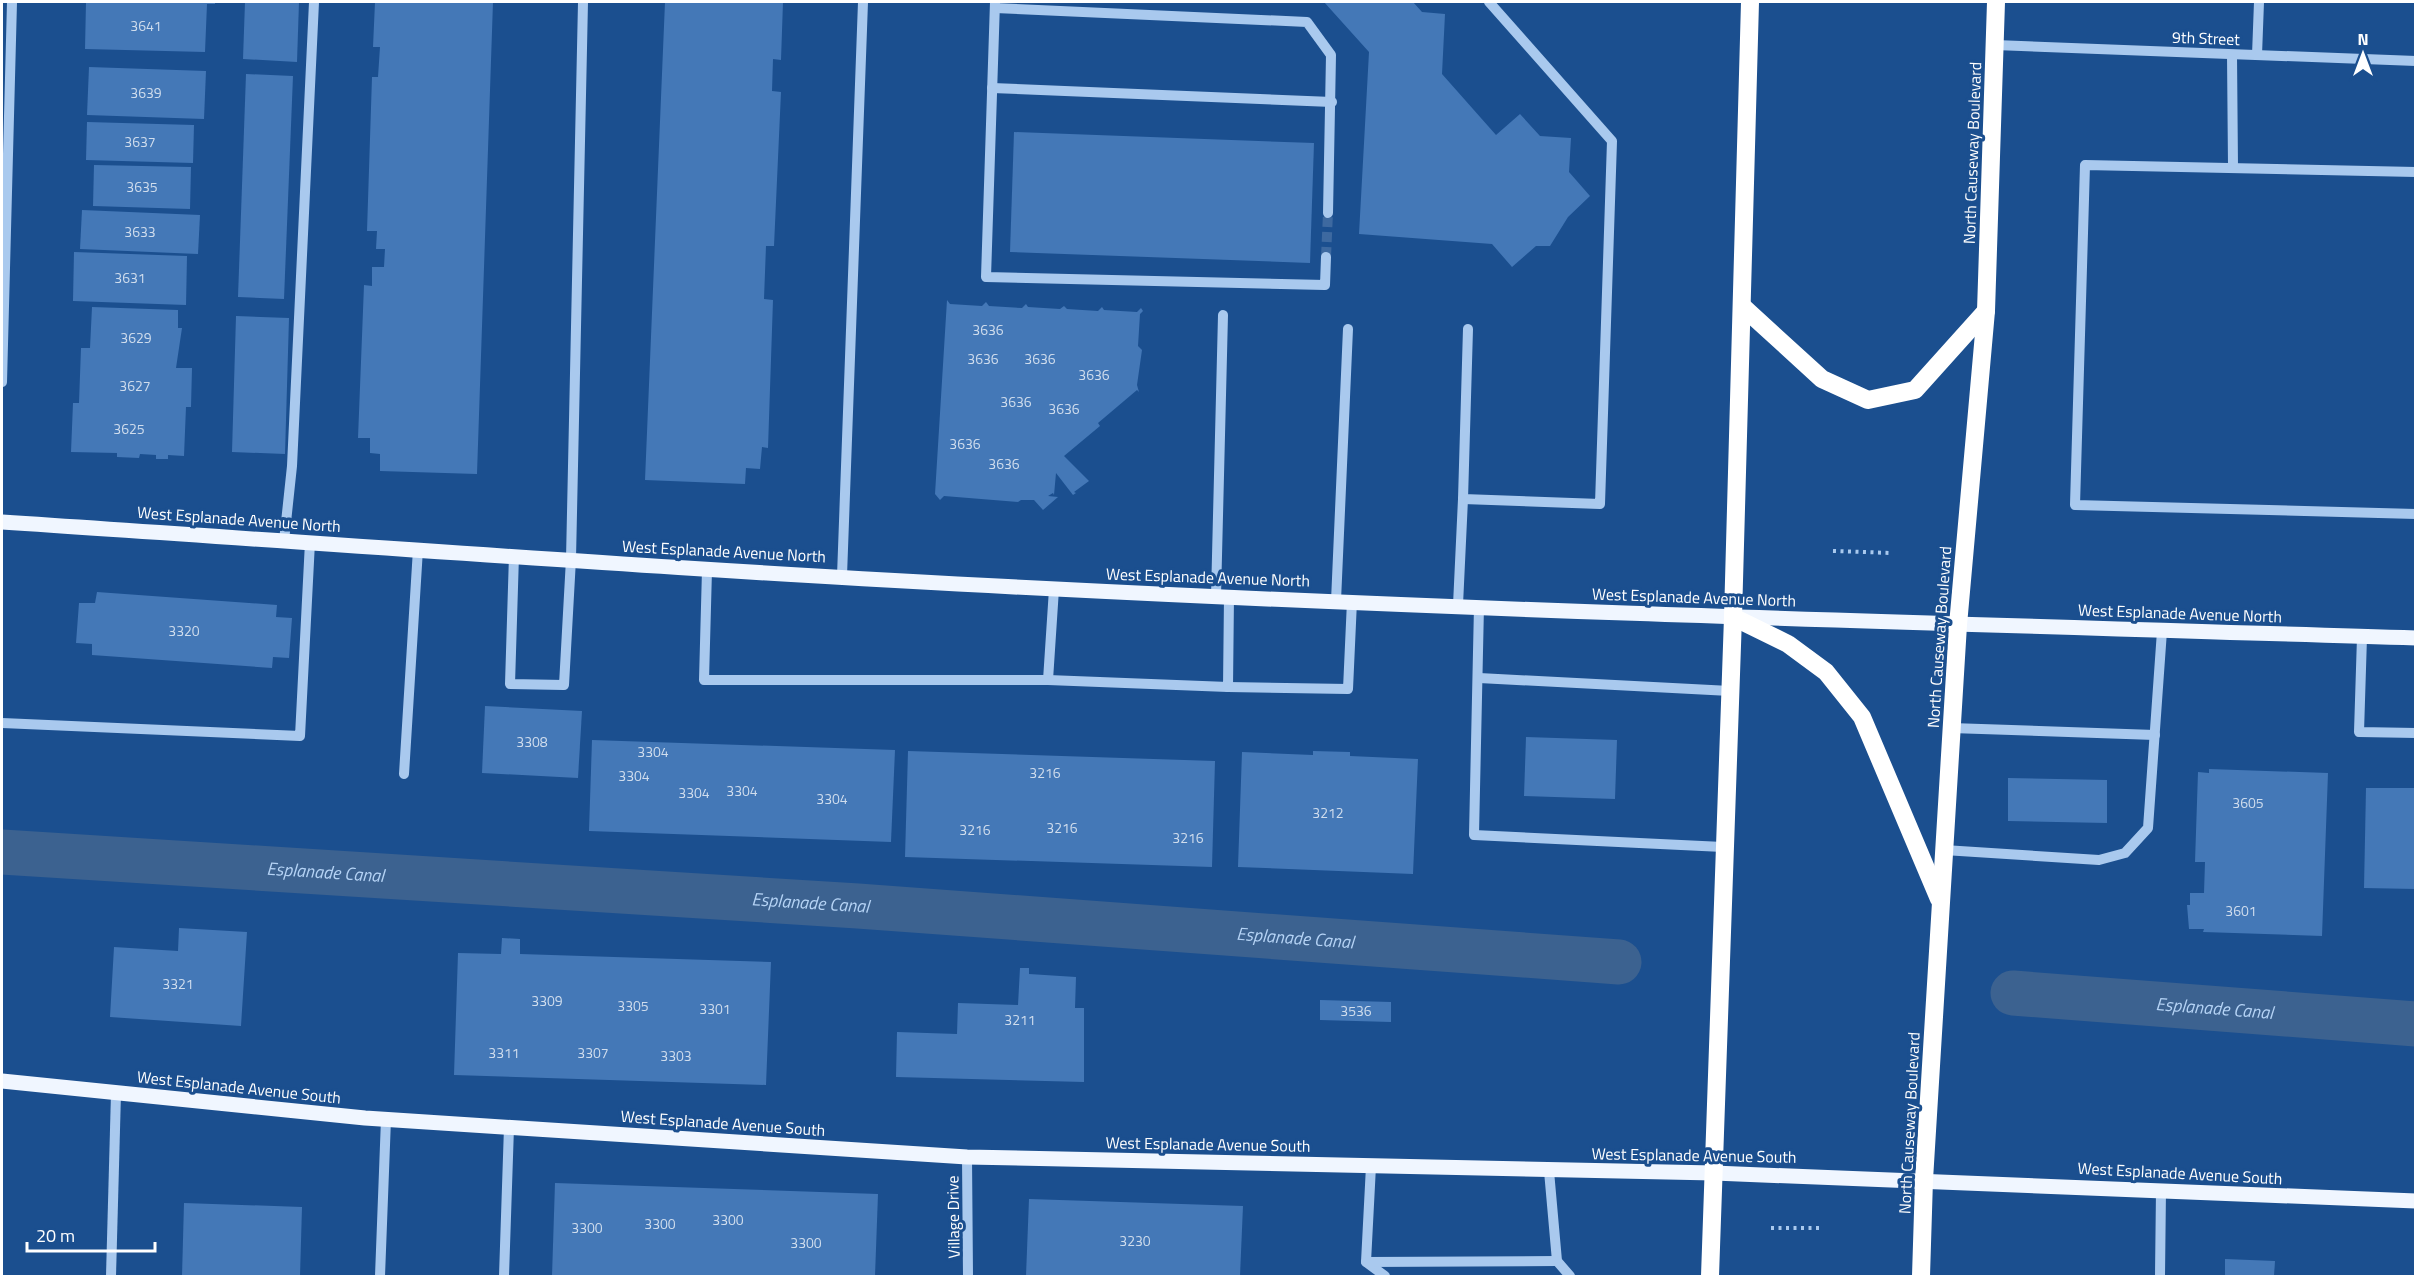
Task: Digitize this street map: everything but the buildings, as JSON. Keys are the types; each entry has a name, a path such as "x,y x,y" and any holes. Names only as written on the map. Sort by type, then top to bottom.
{"highway":[{"path":"1710,1276 1723,847 1733,617 1750,2"},
{"name":"North Causeway Boulevard","path":"1921,1276 1924,1180 1951,728 1986,311 1996,2"},
{"path":"1742,306 1822,379 1869,400 1915,390 1986,311"},
{"path":"1733,617 1788,644 1826,672 1862,717 1941,905"}],"main road":[{"name":"West Esplanade Avenue North","path":"2,522 514,555 708,570 1054,589 1733,617 2415,638"},
{"name":"West Esplanade Avenue South","path":"2,1081 386,1119 967,1157 1714,1173 2415,1201"}],"street":[{"path":"2,382 12,2"},
{"path":"284,541 292,466 314,2"},
{"path":"514,555 510,684 564,685 571,559 584,2"},
{"path":"842,576 863,2"},
{"path":"1463,499 1600,504 1612,141 1489,2"},
{"path":"2256,55 2259,2"},
{"path":"1326,257 1324,285 986,278 995,5 1307,22 1331,54 1332,102 1328,213"},
{"name":"9th Street","path":"1995,45 2415,61"},
{"path":"2232,54 2233,167"},
{"path":"992,88 1332,102"},
{"path":"2415,172 2085,165 2075,505 2415,514"},
{"path":"1223,315 1223,596 1228,687"},
{"path":"1336,601 1348,329"},
{"path":"1458,606 1468,329"},
{"path":"2,723 300,736 310,542"},
{"path":"404,774 418,549"},
{"path":"708,570 704,680 1048,680 1348,689 1352,601"},
{"path":"1048,680 1054,589"},
{"path":"1479,606 1474,836 1723,847"},
{"path":"1944,850 2099,860 2125,853 2148,828 2162,631"},
{"path":"2362,637 2359,732 2415,733"},
{"path":"1479,678 1730,691"},
{"path":"1951,728 2155,735"},
{"path":"111,1276 116,1093"},
{"path":"380,1276 386,1119"},
{"path":"504,1276 509,1127"},
{"name":"Village Drive","path":"967,1157 968,1276"},
{"path":"1366,1262 1371,1166"},
{"path":"1549,1171 1557,1261 1570,1276"},
{"path":"2160,1276 2161,1190"},
{"path":"1366,1262 1557,1261"},
{"path":"1366,1262 1385,1276"}],"path":[{"path":"1833,551 1892,553"},
{"path":"1771,1228 1821,1228"}],"waterway":[{"name":"Esplanade Canal","path":"2,852 858,906 1619,962"},
{"name":"Esplanade Canal","path":"2013,993 2416,1024"}],"tunnel":[{"path":"1326,257 1328,213"}]}
